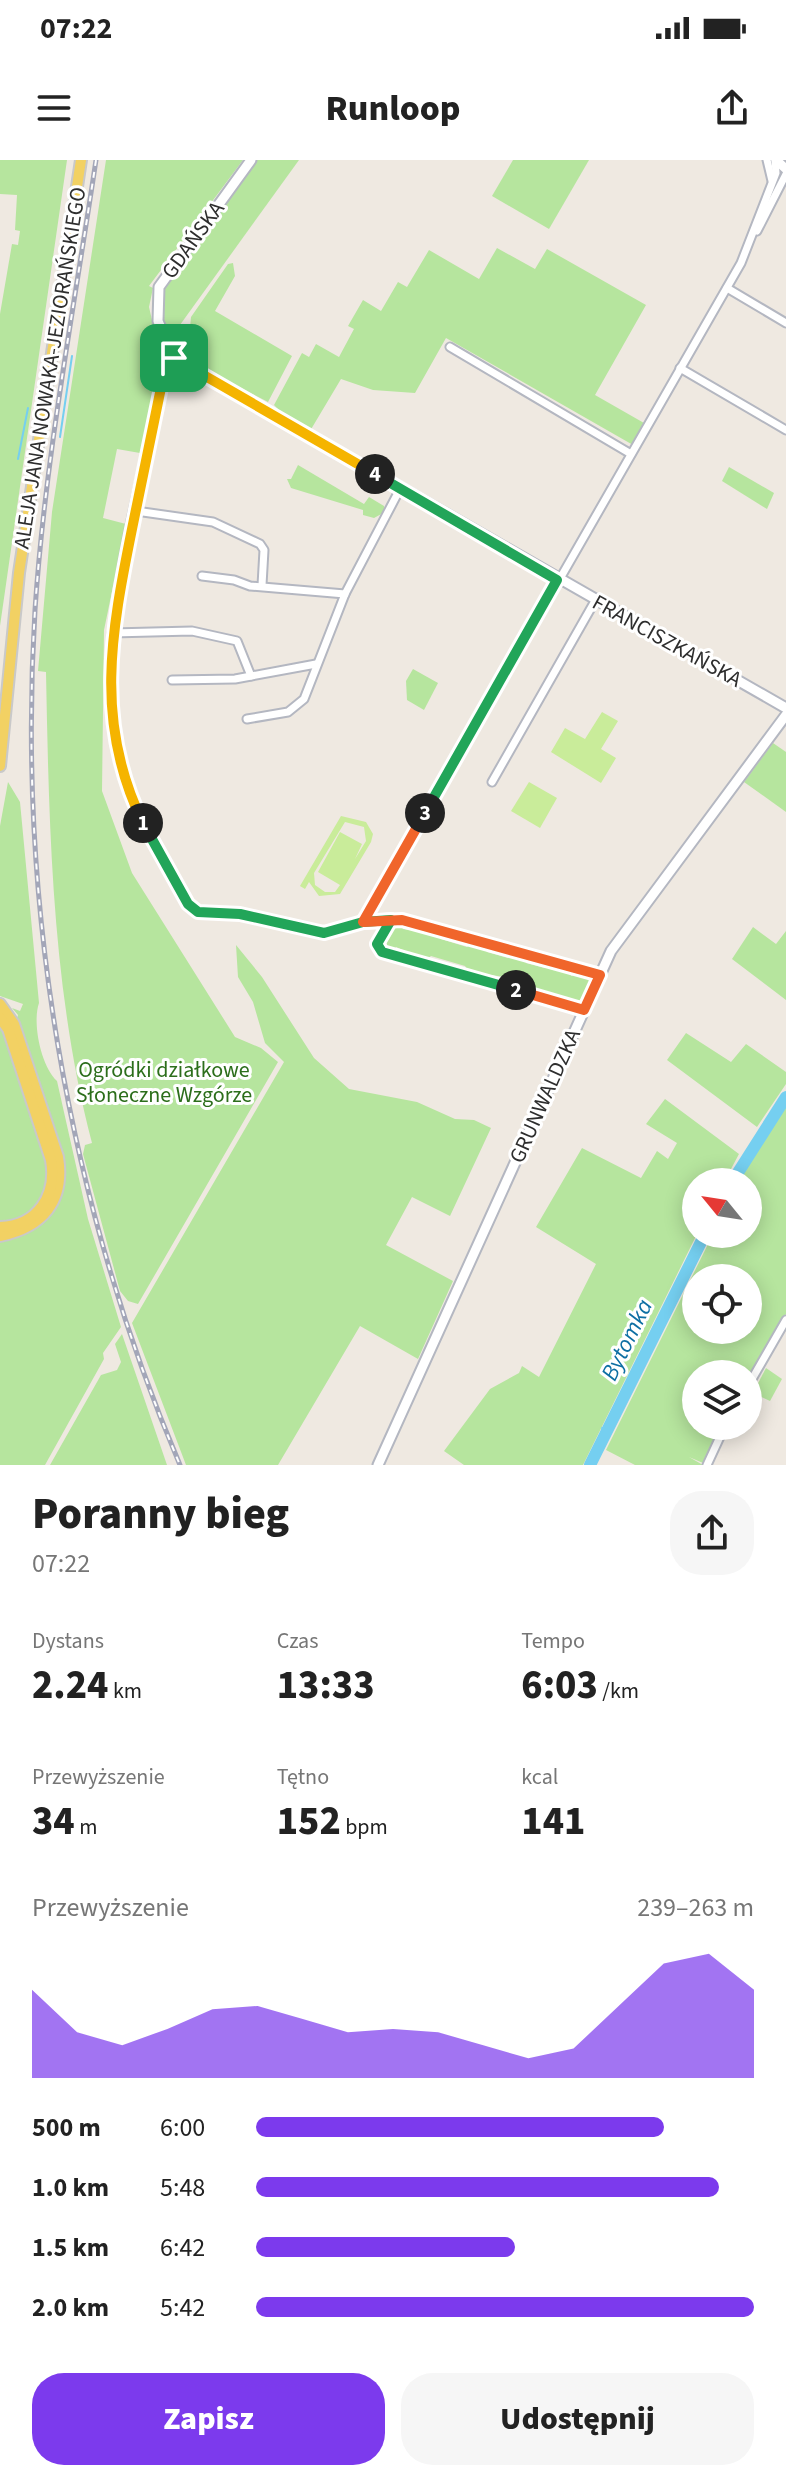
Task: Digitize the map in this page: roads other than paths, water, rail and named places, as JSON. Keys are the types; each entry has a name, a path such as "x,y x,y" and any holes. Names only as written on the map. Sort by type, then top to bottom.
{"main road":[{"name":"ALEJA JANA NOWAKA-JEZIORAŃSKIEGO","path":"0,698 20,518 75,160"},
{"name":"ALEJA JANA NOWAKA-JEZIORAŃSKIEGO","path":"0,766 19,573 81,160"},
{"path":"0,1004 14,1024 58,1157 60,1180 56,1199 45,1216 22,1231 0,1236"},
{"path":"0,1018 8,1029 51,1160 53,1178 48,1197 37,1213 22,1222 0,1227"}],"street":[{"name":"GDAŃSKA","path":"174,358 158,321 159,287 251,160"},
{"path":"767,160 772,185"},
{"path":"751,239 772,185 777,169 776,160"},
{"path":"363,922 727,288 786,171 776,160"},
{"path":"727,288 786,323"},
{"path":"450,347 631,454"},
{"name":"FRANCISZKAŃSKA","path":"174,358 557,580 786,708"},
{"path":"174,358 163,378 112,633 111,706 129,792 148,834 194,911 240,914 324,933 363,922 391,920 415,923 600,975"},
{"path":"680,368 786,430"},
{"path":"247,719 276,715 298,707 307,693 345,594 400,489"},
{"path":"136,511 213,522 260,544 264,550 262,585"},
{"path":"202,576 234,580 250,586 345,594"},
{"path":"492,782 595,601"},
{"path":"112,633 192,631 237,641 251,676"},
{"path":"172,680 251,676 316,664"},
{"name":"GRUNWALDZKA","path":"378,1465 600,975 625,929 786,715"},
{"path":"391,920 377,944 382,952 584,1010"},
{"path":"762,1362 786,1320"},
{"path":"707,1465 719,1440"}],"waterway":[{"path":"60,437 72,356"},
{"path":"18,459 28,408"},
{"name":"Bytomka","path":"741,1168 786,1097"},
{"name":"Bytomka","path":"590,1465 698,1248"},
{"name":"Bytomka","path":"602,1428 607,1431"}],"railway":[{"path":"96,160 53,441 40,553 31,719 34,828 43,937 58,1046 79,1153 107,1259 140,1363 180,1465"}],"park label":[{"name":"Ogródki działkowe Słoneczne Wzgórze","path":"164,1082"}]}
